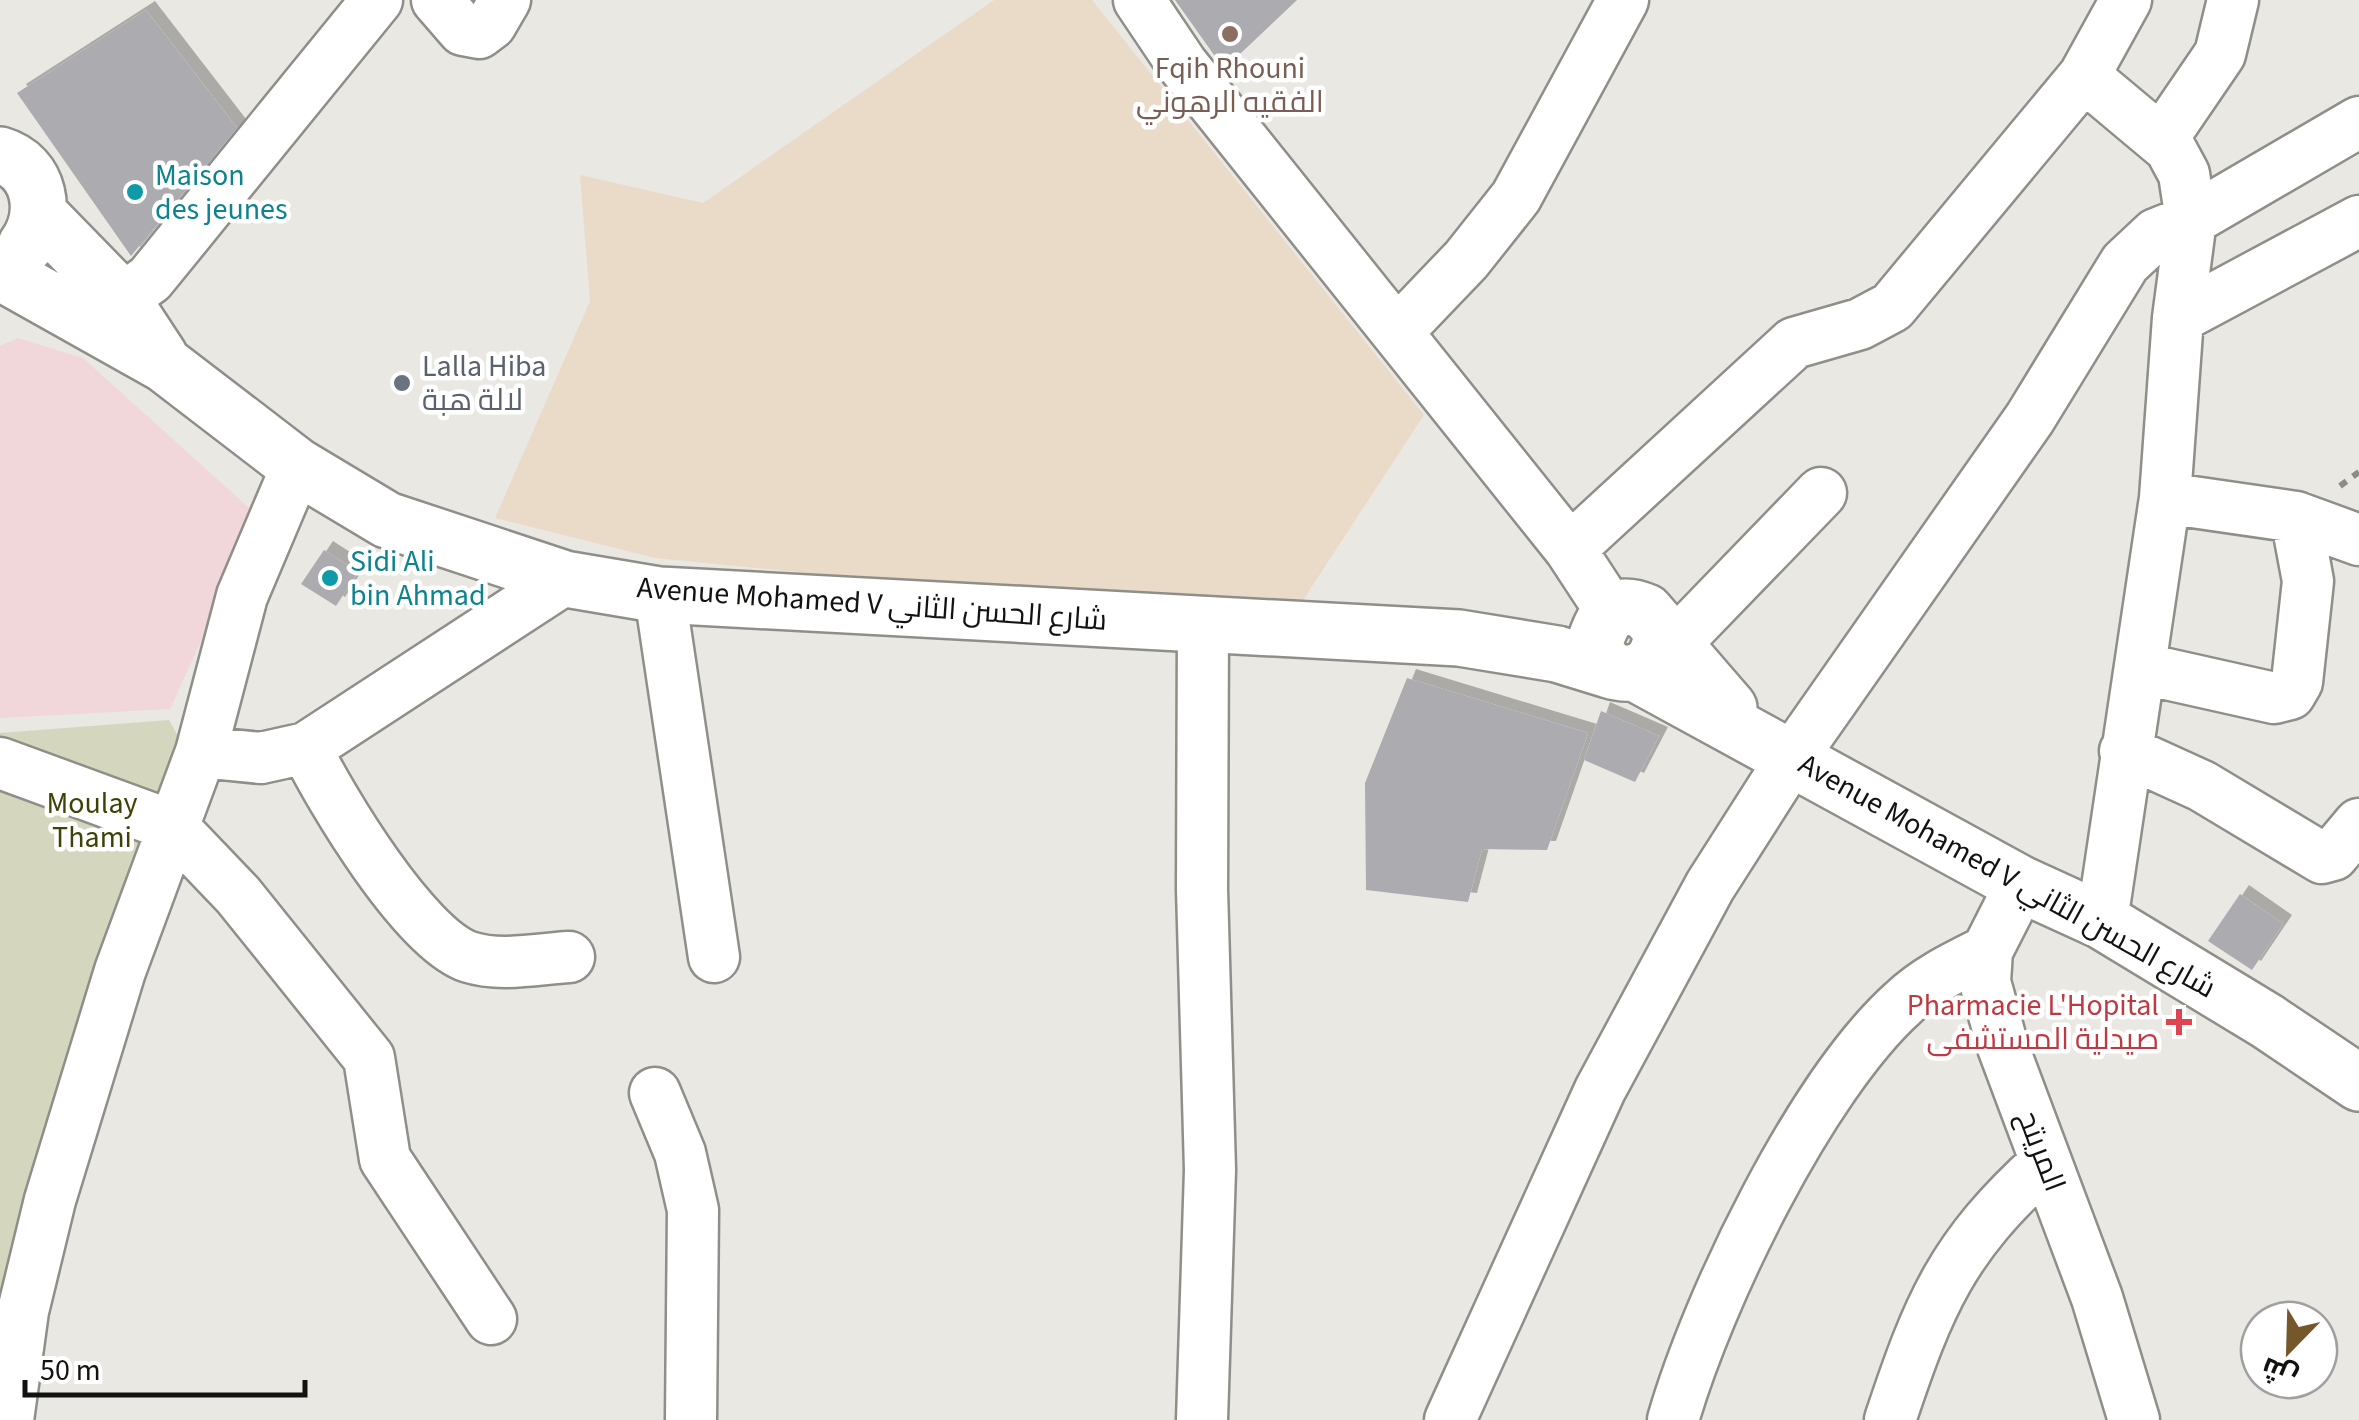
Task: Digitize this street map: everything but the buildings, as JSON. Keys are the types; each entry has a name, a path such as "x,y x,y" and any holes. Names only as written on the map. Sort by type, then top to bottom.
{"main road":[{"path":"0,262 28,244 40,214 38,192 27,172 3,152"},
{"name":"Avenue Mohamed V شارع الحسن الثاني","path":"40,214 122,299 164,364"},
{"name":"Avenue Mohamed V شارع الحسن الثاني","path":"0,272 164,364 297,466 387,520 566,578 660,595 1459,638 1557,654 1645,656 1773,747 2020,884 2102,921 2267,1020 2359,1083"},
{"path":"1606,614 1622,606 1646,612 1645,656"},
{"name":"Avenue Mohamed V شارع الحسن الثاني","path":"1459,638 1606,614"}],"street":[{"path":"122,299 150,279 376,0"},
{"path":"437,0 463,30 478,33 491,24 505,0"},
{"path":"1139,0 1182,64 1570,550 1606,614"},
{"path":"1398,331 1466,260 1516,197 1623,0"},
{"path":"1570,550 1794,343 1860,324 1892,307 2084,76 2126,0"},
{"path":"2162,140 2220,54 2233,0"},
{"path":"2084,76 2162,140 2184,174 2191,220 2178,318 2164,498 2102,921"},
{"path":"1450,1420 1600,1090 1710,886 1773,747 2030,418 2125,262 2156,234 2191,220 2359,122"},
{"path":"2178,318 2359,221"},
{"path":"8,1420 23,1311 50,1200 120,971 201,752 242,596 297,466"},
{"path":"1645,656 1821,492"},
{"path":"2164,498 2296,517 2359,540"},
{"path":"2140,668 2274,698 2290,694 2297,682 2308,581 2296,517"},
{"path":"201,752 261,758 306,748 566,578"},
{"path":"660,595 714,957"},
{"path":"1202,1420 1210,1170 1202,889 1204,623"},
{"path":"306,748 339,814 434,934 454,951 500,962 569,956"},
{"path":"2125,751 2202,786 2312,854 2327,858 2355,838"},
{"path":"0,763 172,826 238,895 369,1058 386,1159 491,1319"},
{"path":"1673,1420 1740,1256 1807,1128 1853,1061 1900,1005 1922,986 1987,951 2020,884"},
{"name":"المريتح","path":"1987,951 1985,982 2044,1163 2097,1298 2134,1420"},
{"path":"656,1093 680,1153 693,1210 691,1420"},
{"path":"1890,1420 1931,1305 1962,1249 1996,1206 2044,1163"}],"shaded area":[{"path":"994,0 1092,0 1424,415 1290,620 655,558 495,518 590,301 580,175 703,203"},
{"path":"18,338 83,358 258,516 170,709 0,718 0,346"}],"green space":[{"name":"Moulay Thami","path":"169,720 203,781 57,1203 33,1420 0,1420 0,733"}],"place":[{"name":"Fqih Rhouni الفقيه الرهوني","path":"1230,34"},
{"name":"Maison des jeunes","path":"135,192"},
{"name":"Lalla Hiba لالة هبة","path":"402,383"},
{"name":"Sidi Ali bin Ahmad","path":"330,578"},
{"name":"Pharmacie L'Hopital صيدلية المستشفى","path":"2179,1022"}]}
